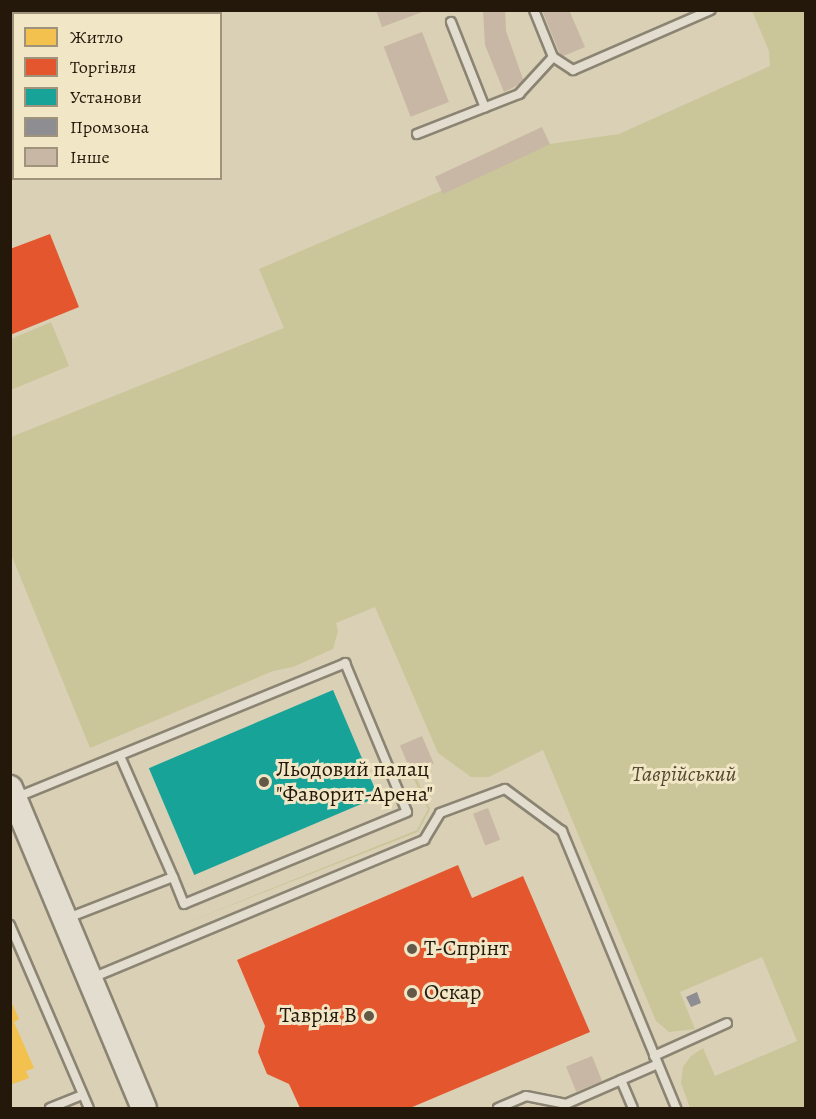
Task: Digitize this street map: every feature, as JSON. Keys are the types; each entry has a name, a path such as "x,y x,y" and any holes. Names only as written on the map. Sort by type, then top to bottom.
{"street":[{"path":"13,793 144,1108"}],"lane":[{"path":"534,10 553,57 573,70 711,10"},
{"path":"451,22 484,108"},
{"path":"417,134 519,94 553,57"},
{"path":"13,793 120,756 345,663 407,812 184,904 120,756"},
{"path":"90,978 424,840 440,813 505,789 562,831 676,1108"},
{"path":"65,919 173,877"},
{"path":"10,925 89,1108"},
{"path":"498,1108 526,1096 566,1104 621,1080 727,1023"},
{"path":"621,1080 633,1108"},
{"path":"50,1108 83,1095"}],"green space":[{"name":"Таврійський","path":"752,11 805,11 805,1108 690,1108 681,1083 683,1067 691,1056 703,1048 715,1076 797,1041 762,957 680,992 695,1029 669,1032 656,1021 543,750 489,777 471,777 438,753 375,607 336,623 338,631 333,649 293,667 273,671 90,748 11,554 11,437 284,328 259,269 550,144 619,134 770,66 769,51"},
{"path":"51,322 69,366 11,390 11,339"},
{"path":"415,774 430,809 418,832 181,925 417,830 428,809 412,775"}],"building: Житло":[{"path":"10,999 19,1019 14,1022 34,1068 26,1071 29,1078 10,1085"}],"building: Торгівля":[{"path":"50,234 79,307 10,335 10,249"},
{"name":"Оскар","path":"458,865 472,898 523,876 590,1032 410,1108 300,1108 289,1084 267,1074 258,1052 265,1026 237,960"}],"building: Установи":[{"name":"Льодовий палац \"Фаворит-Арена\"","path":"333,690 378,797 194,875 149,768"}],"building: Промзона":[{"path":"697,992 701,1003 691,1007 686,997"}],"building: Інше":[{"path":"376,10 425,10 425,11 382,27"},
{"path":"483,10 505,10 506,31 524,82 504,92 485,45"},
{"path":"542,10 569,10 585,47 561,57"},
{"path":"422,32 449,102 411,117 384,47"},
{"path":"542,127 550,144 443,194 435,177"},
{"path":"422,736 434,764 412,773 400,745"},
{"path":"488,808 500,840 485,845 473,814"},
{"path":"592,1056 602,1081 576,1092 566,1066"}],"place":[{"name":"Льодовий палац \"Фаворит-Арена\"","path":"264,782"},
{"name":"Т-Спрінт","path":"412,949"},
{"name":"Оскар","path":"412,993"},
{"name":"Таврія В","path":"369,1016"}]}
